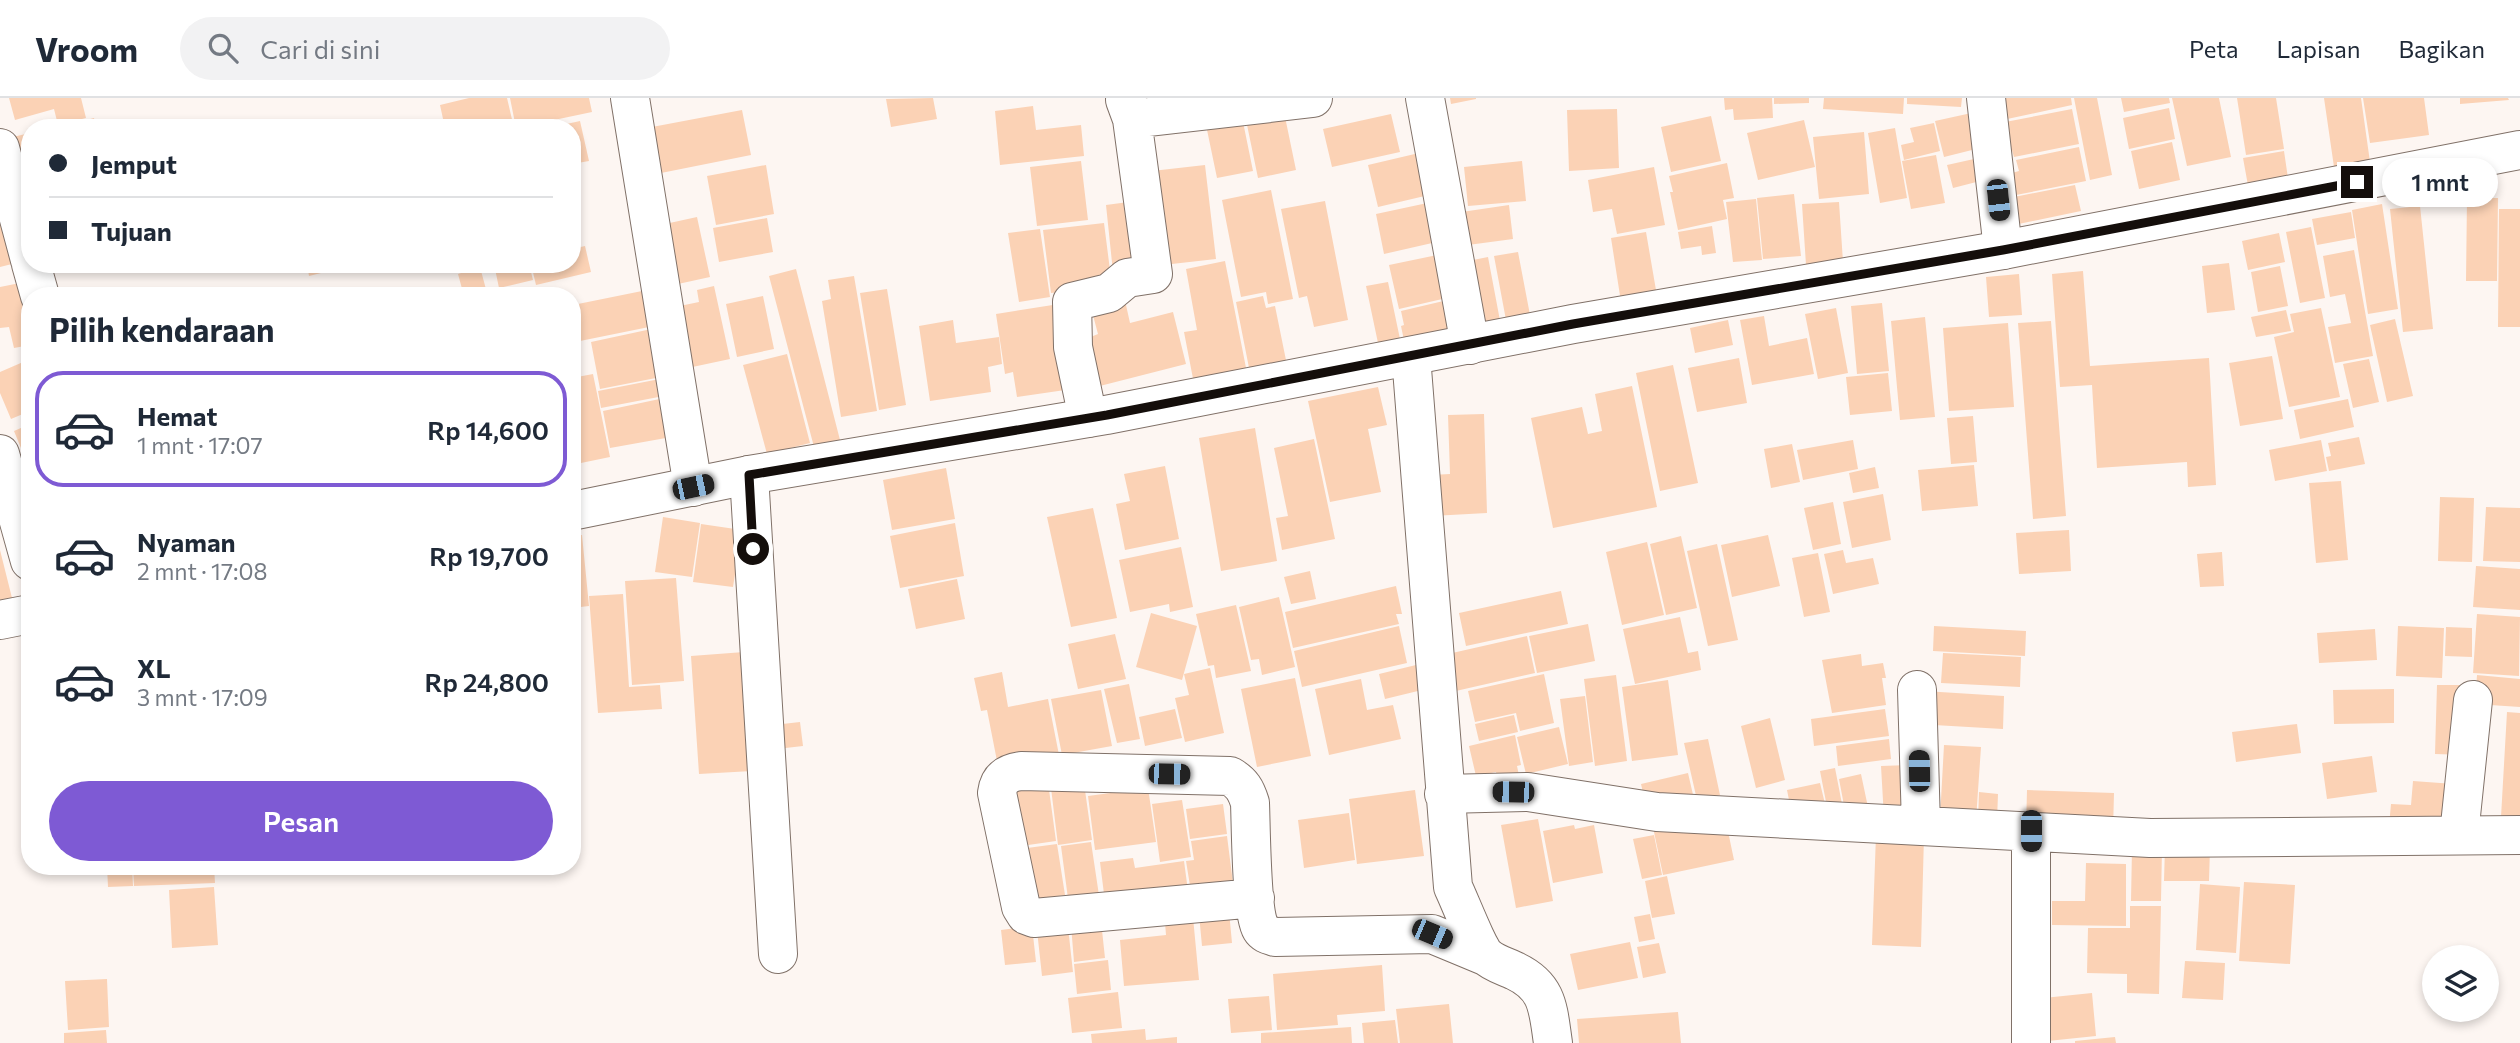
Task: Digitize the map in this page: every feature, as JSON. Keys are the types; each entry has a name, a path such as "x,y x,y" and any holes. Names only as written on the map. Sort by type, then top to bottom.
{"street":[{"path":"630,98 693,487"},
{"path":"1088,418 1073,347 1072,302 1109,293 1127,278 1153,274 1130,109 1313,98"},
{"path":"1425,98 1470,345"},
{"path":"1986,98 2003,250"},
{"path":"0,148 21,228"},
{"path":"581,508 749,475 1088,418 1573,324 2003,250 2520,150"},
{"path":"1411,356 1453,887 1485,956"},
{"path":"0,454 21,529"},
{"path":"749,475 778,954"},
{"path":"0,620 21,616"},
{"path":"1917,690 1921,825"},
{"path":"2459,835 2473,700"},
{"path":"1255,898 1034,918 1026,915 1021,907 998,785 1010,772 1021,771 1230,776 1239,781 1246,790 1250,803 1255,898 1262,930 1275,937 1432,934 1485,956 1522,974 1535,984 1543,993 1548,1007 1553,1043"},
{"path":"1444,794 1528,792 1657,812 2164,838 2520,835"},
{"path":"2031,831 2031,1043"},
{"path":"1432,934 1453,887"}],"building":[{"path":"9,98 81,98 86,118 56,119 54,109 15,120"},
{"path":"469,98 507,98 512,119 443,119 440,105"},
{"path":"510,98 589,98 592,112 559,119 514,119"},
{"path":"933,98 937,119 891,127 886,99"},
{"path":"1450,98 1476,98 1476,99 1451,104"},
{"path":"1724,98 1772,98 1773,118 1734,120 1733,109 1725,110"},
{"path":"1774,98 1809,98 1809,103 1774,104"},
{"path":"1824,98 1904,98 1903,114 1823,109"},
{"path":"1907,98 1962,98 1961,107 1907,104"},
{"path":"1999,98 2071,98 2072,105 1998,121"},
{"path":"2074,98 2097,98 2112,175 2090,180"},
{"path":"2121,98 2169,98 2170,103 2124,112"},
{"path":"2172,98 2219,98 2231,157 2187,166"},
{"path":"2237,98 2276,98 2284,149 2246,155"},
{"path":"2324,98 2361,98 2370,162 2334,167"},
{"path":"2363,98 2424,98 2429,135 2370,143"},
{"path":"2460,98 2508,98 2509,100 2460,104"},
{"path":"1033,106 1036,130 1081,125 1084,156 1000,165 995,111"},
{"path":"2169,108 2175,139 2129,149 2123,118"},
{"path":"1617,109 1619,168 1569,171 1567,110"},
{"path":"2072,109 2079,144 2014,157 2012,150 2006,151 2000,123"},
{"path":"742,110 751,155 661,173 652,127"},
{"path":"1284,112 1296,170 1258,178 1246,120"},
{"path":"1976,112 1984,147 1944,157 1935,121"},
{"path":"1391,114 1400,152 1332,167 1323,129"},
{"path":"1711,116 1721,161 1671,172 1661,127"},
{"path":"1242,117 1253,171 1217,178 1206,125"},
{"path":"1804,120 1815,167 1758,180 1747,133"},
{"path":"1934,123 1940,151 1904,160 1901,145 1914,142 1910,128"},
{"path":"581,125 589,161 581,162"},
{"path":"1895,128 1907,198 1880,203 1868,133"},
{"path":"1864,132 1869,194 1819,199 1813,137"},
{"path":"21,135 21,180 4,139"},
{"path":"2172,142 2180,180 2139,189 2131,151"},
{"path":"2079,147 2086,181 2016,195 2012,173 2019,171 2016,160"},
{"path":"2284,151 2289,185 2249,191 2243,158"},
{"path":"1419,153 1429,195 1378,207 1368,165"},
{"path":"1936,155 1945,203 1911,209 1902,161"},
{"path":"1983,157 1988,179 1953,188 1947,165"},
{"path":"1081,161 1088,220 1037,226 1030,167"},
{"path":"1522,161 1526,201 1468,206 1464,167"},
{"path":"1727,163 1734,198 1723,200 1727,219 1678,230 1669,176"},
{"path":"766,165 774,214 716,225 707,176"},
{"path":"1205,165 1216,259 1163,265 1152,171"},
{"path":"1654,167 1665,225 1617,234 1612,209 1593,212 1588,180"},
{"path":"2075,185 2081,211 2009,226 2004,199"},
{"path":"1271,190 1293,299 1268,304 1266,292 1241,297 1222,200"},
{"path":"1794,194 1801,256 1763,259 1757,198"},
{"path":"2467,198 2498,198 2497,281 2466,281"},
{"path":"1756,199 1762,260 1733,262 1726,202"},
{"path":"1136,201 1144,269 1113,272 1106,205"},
{"path":"1325,201 1348,320 1314,327 1307,296 1299,298 1281,209"},
{"path":"1432,202 1441,241 1384,254 1376,214"},
{"path":"1839,202 1843,262 1806,265 1802,204"},
{"path":"2382,204 2398,309 2368,314 2352,210"},
{"path":"1509,205 1513,239 1453,247 1448,214"},
{"path":"2420,206 2433,329 2403,332 2390,209"},
{"path":"0,209 20,262 0,267"},
{"path":"2499,209 2520,209 2520,327 2498,327"},
{"path":"2351,212 2355,238 2317,245 2312,219"},
{"path":"697,217 710,277 678,284 665,224"},
{"path":"767,218 773,252 719,262 713,228"},
{"path":"1104,223 1112,286 1051,293 1043,230"},
{"path":"1712,226 1716,253 1702,255 1701,246 1681,249 1678,232"},
{"path":"2311,227 2325,298 2300,303 2286,232"},
{"path":"1040,229 1050,297 1019,302 1008,233"},
{"path":"1646,232 1657,296 1621,302 1611,238"},
{"path":"2279,233 2285,262 2248,270 2242,241"},
{"path":"585,246 591,272 536,285 533,273 581,273 581,247"},
{"path":"2354,250 2373,356 2335,363 2328,327 2351,323 2345,294 2330,297 2323,256"},
{"path":"1518,252 1530,315 1506,320 1494,256"},
{"path":"1442,254 1451,297 1399,309 1389,265"},
{"path":"1488,257 1501,326 1472,332 1458,263"},
{"path":"1225,261 1248,378 1195,389 1184,332 1197,330 1186,269"},
{"path":"2229,263 2235,310 2207,313 2202,266"},
{"path":"2280,266 2288,306 2258,312 2251,272"},
{"path":"796,269 840,440 814,447 769,276"},
{"path":"2083,271 2090,366 2209,358 2216,485 2188,487 2187,462 2097,468 2092,385 2060,387 2052,274"},
{"path":"482,273 485,287 462,287 458,274"},
{"path":"496,273 531,273 533,280 499,287"},
{"path":"2019,274 2022,315 1989,317 1986,277"},
{"path":"854,276 877,411 841,417 822,301 831,299 828,280"},
{"path":"30,281 30,287 21,287 21,347 14,348 9,327 0,328 0,287"},
{"path":"1388,282 1400,339 1378,343 1366,286"},
{"path":"714,286 730,359 683,369 670,308 699,302 697,290"},
{"path":"887,289 906,405 879,410 860,293"},
{"path":"647,290 654,326 581,341 581,303"},
{"path":"763,296 774,349 737,357 726,304"},
{"path":"1124,296 1130,323 1173,312 1186,364 1092,388 1081,341 1098,334 1090,304"},
{"path":"1263,296 1266,308 1275,306 1289,375 1252,383 1236,302"},
{"path":"1452,299 1460,337 1406,350 1401,311"},
{"path":"1882,303 1889,371 1857,374 1851,306"},
{"path":"1059,304 1072,389 1017,397 1013,372 1005,374 996,314"},
{"path":"1836,308 1848,373 1818,379 1805,314"},
{"path":"2321,308 2340,397 2289,407 2274,337 2294,332 2290,314"},
{"path":"2286,310 2291,331 2256,337 2251,317"},
{"path":"1764,316 1769,346 1807,338 1814,374 1752,385 1740,320"},
{"path":"1925,317 1935,417 1900,420 1891,321"},
{"path":"2395,319 2413,396 2387,402 2370,325"},
{"path":"953,320 956,343 999,337 1002,364 988,367 991,392 930,401 919,326"},
{"path":"1728,320 1733,345 1695,353 1690,328"},
{"path":"2051,321 2066,516 2033,519 2018,323"},
{"path":"2008,323 2014,407 1949,411 1943,328"},
{"path":"656,328 666,376 600,389 591,342"},
{"path":"787,354 810,443 767,454 743,365"},
{"path":"2272,356 2283,419 2240,426 2229,363"},
{"path":"1739,358 1747,403 1697,412 1688,368"},
{"path":"2369,359 2379,402 2353,408 2343,364"},
{"path":"21,363 21,415 11,419 0,393 0,372"},
{"path":"1673,365 1698,483 1660,491 1636,373"},
{"path":"1888,373 1892,411 1850,415 1846,377"},
{"path":"593,374 610,457 581,463 581,376"},
{"path":"665,378 669,395 601,408 598,391"},
{"path":"1632,386 1657,507 1553,528 1531,418 1582,407 1588,434 1602,431 1595,394"},
{"path":"1378,387 1387,425 1368,429 1381,492 1330,502 1308,401"},
{"path":"669,397 677,436 610,448 603,411"},
{"path":"2348,399 2354,427 2300,439 2294,410"},
{"path":"1484,414 1487,513 1432,516 1431,475 1450,474 1448,415"},
{"path":"1973,416 1977,462 1951,464 1947,418"},
{"path":"21,428 21,448 14,431"},
{"path":"1255,428 1277,561 1221,571 1199,438"},
{"path":"2359,437 2365,464 2329,471 2326,457 2331,456 2328,443"},
{"path":"1314,439 1335,539 1282,550 1276,518 1288,516 1274,448"},
{"path":"1853,440 1858,469 1803,480 1797,450"},
{"path":"2321,440 2327,471 2275,481 2269,450"},
{"path":"1792,444 1800,482 1771,488 1764,449"},
{"path":"1974,465 1978,506 1922,511 1918,470"},
{"path":"1165,466 1179,539 1125,550 1116,504 1130,501 1124,474"},
{"path":"1875,467 1879,488 1853,493 1849,473"},
{"path":"946,468 955,519 892,530 883,480"},
{"path":"2341,481 2348,560 2316,563 2309,483"},
{"path":"1883,494 1891,540 1852,548 1843,502"},
{"path":"2440,497 2474,498 2472,562 2438,561"},
{"path":"1833,502 1841,544 1813,550 1804,508"},
{"path":"2486,507 2520,508 2520,562 2483,561"},
{"path":"1093,508 1117,618 1071,627 1047,517"},
{"path":"663,517 700,523 692,577 655,572"},
{"path":"955,523 964,576 900,588 890,536"},
{"path":"701,524 742,530 733,587 693,582"},
{"path":"2069,530 2071,571 2019,574 2016,533"},
{"path":"581,535 589,606 581,607"},
{"path":"1768,535 1780,586 1732,597 1721,545"},
{"path":"1681,536 1697,608 1666,615 1650,544"},
{"path":"1647,542 1664,615 1622,625 1606,552"},
{"path":"1717,544 1738,640 1708,646 1687,551"},
{"path":"1181,547 1193,607 1170,612 1169,604 1130,612 1119,560"},
{"path":"0,550 13,602 0,605"},
{"path":"1843,550 1846,563 1873,558 1879,584 1833,594 1824,554"},
{"path":"2222,552 2224,586 2200,587 2197,554"},
{"path":"1818,553 1830,612 1804,617 1792,558"},
{"path":"2476,566 2520,569 2520,610 2473,607"},
{"path":"1310,571 1316,599 1291,604 1284,577"},
{"path":"676,578 684,681 632,685 625,581"},
{"path":"957,579 965,619 916,629 908,589"},
{"path":"1396,586 1402,614 1396,614 1399,624 1293,648 1285,612"},
{"path":"1561,591 1568,624 1466,646 1459,613"},
{"path":"623,594 629,687 660,685 662,709 598,713 589,596"},
{"path":"1279,597 1295,667 1262,675 1259,659 1251,660 1239,607"},
{"path":"1236,605 1251,671 1216,678 1214,665 1208,666 1196,614"},
{"path":"1151,613 1197,626 1182,680 1136,667"},
{"path":"2477,614 2520,617 2519,676 2473,673"},
{"path":"1680,617 1688,653 1698,651 1701,670 1635,684 1623,629"},
{"path":"1588,624 1595,661 1537,673 1529,636"},
{"path":"1399,626 1407,663 1302,687 1294,651"},
{"path":"1934,626 2026,631 2025,656 1933,651"},
{"path":"2398,626 2444,628 2442,678 2396,676"},
{"path":"2446,627 2472,628 2472,657 2445,656"},
{"path":"2375,629 2377,660 2319,663 2317,633"},
{"path":"1115,634 1126,679 1078,689 1068,644"},
{"path":"1527,636 1535,673 1447,693 1439,656"},
{"path":"744,652 752,771 699,774 691,656"},
{"path":"1943,653 2021,657 2020,687 1941,683"},
{"path":"1861,654 1862,666 1883,663 1886,705 1832,713 1822,660"},
{"path":"1416,665 1422,690 1385,699 1379,674"},
{"path":"1210,668 1224,733 1185,742 1175,698 1189,695 1184,674"},
{"path":"1002,672 1008,707 1048,699 1059,755 998,766 987,710 981,711 974,678"},
{"path":"1544,674 1554,723 1520,731 1516,713 1475,722 1468,691"},
{"path":"1616,675 1627,761 1595,766 1584,679"},
{"path":"2477,675 2520,679 2520,707 2475,704"},
{"path":"1295,678 1311,756 1257,767 1241,689"},
{"path":"1361,679 1367,710 1393,705 1401,739 1329,755 1315,689"},
{"path":"1668,680 1678,755 1632,761 1622,687"},
{"path":"1129,684 1140,739 1117,743 1104,689"},
{"path":"2437,685 2467,685 2466,755 2435,754"},
{"path":"2394,689 2394,723 2334,724 2333,690"},
{"path":"1101,690 1112,746 1062,755 1051,699"},
{"path":"1924,691 2004,696 2003,729 1934,725"},
{"path":"1585,696 1593,762 1569,766 1560,699"},
{"path":"1175,709 1182,738 1145,746 1139,717"},
{"path":"1885,709 1889,736 1814,746 1811,719"},
{"path":"2507,712 2520,713 2520,818 2501,817"},
{"path":"1514,715 1518,732 1479,741 1475,724"},
{"path":"1770,718 1785,780 1756,788 1741,726"},
{"path":"800,722 803,746 768,750 765,726"},
{"path":"2297,724 2301,753 2236,762 2232,732"},
{"path":"1559,727 1568,764 1526,774 1517,737"},
{"path":"1515,735 1521,765 1517,766 1521,785 1500,790 1496,772 1476,776 1469,746"},
{"path":"1708,739 1720,795 1697,800 1684,743"},
{"path":"1889,739 1891,759 1838,766 1836,746"},
{"path":"1944,745 1981,747 1976,820 1940,818"},
{"path":"2372,756 2377,792 2327,799 2322,763"},
{"path":"1909,765 1912,816 1884,818 1881,766"},
{"path":"1835,768 1842,804 1827,807 1820,771"},
{"path":"1688,773 1694,799 1647,810 1641,784"},
{"path":"1861,774 1869,812 1846,816 1839,779"},
{"path":"1047,775 1056,841 1015,847 1005,781"},
{"path":"1083,776 1092,840 1058,845 1050,780"},
{"path":"2413,781 2454,784 2451,831 2389,826 2391,804 2411,805"},
{"path":"1820,783 1826,808 1792,815 1787,790"},
{"path":"1148,788 1156,842 1095,850 1088,796"},
{"path":"1415,790 1424,856 1357,864 1349,799"},
{"path":"2027,790 2114,793 2113,831 2026,829"},
{"path":"1979,792 1998,794 1997,821 1978,821"},
{"path":"1182,800 1191,857 1160,862 1152,804"},
{"path":"1223,804 1227,834 1190,839 1186,809"},
{"path":"1349,813 1355,860 1304,868 1298,820"},
{"path":"1725,817 1734,860 1663,875 1654,832"},
{"path":"1538,819 1553,901 1516,908 1501,825"},
{"path":"1574,825 1575,829 1594,825 1603,873 1553,883 1543,831"},
{"path":"1654,835 1662,875 1642,879 1633,839"},
{"path":"1876,835 1924,836 1921,947 1872,945"},
{"path":"1227,836 1234,891 1192,898 1186,861 1194,860 1191,841"},
{"path":"1091,842 1100,902 1069,906 1061,846"},
{"path":"1057,844 1065,895 1022,902 1013,850"},
{"path":"2165,846 2210,848 2209,881 2164,881"},
{"path":"2132,848 2162,848 2161,901 2131,901"},
{"path":"1133,858 1135,868 1184,861 1188,891 1105,902 1100,862"},
{"path":"2086,863 2126,864 2126,926 2052,925 2052,901 2085,901"},
{"path":"107,875 132,875 133,886 108,887"},
{"path":"133,875 215,875 215,883 134,886"},
{"path":"1667,876 1675,914 1652,918 1645,881"},
{"path":"2244,882 2295,885 2290,964 2239,961"},
{"path":"2200,884 2240,887 2236,953 2196,950"},
{"path":"214,887 218,945 172,948 169,890"},
{"path":"2130,906 2161,906 2159,994 2127,993 2127,974 2087,973 2088,928 2130,928"},
{"path":"1192,907 1199,980 1124,986 1120,940 1166,935 1164,910"},
{"path":"1229,911 1232,943 1202,946 1199,914"},
{"path":"1650,914 1655,939 1639,942 1634,917"},
{"path":"1067,918 1073,972 1042,976 1036,921"},
{"path":"1101,921 1105,958 1074,962 1071,925"},
{"path":"1032,926 1036,962 1005,965 1001,930"},
{"path":"1630,942 1638,978 1578,990 1570,954"},
{"path":"1659,943 1666,973 1643,978 1637,947"},
{"path":"1108,960 1111,990 1077,994 1074,964"},
{"path":"2185,961 2225,963 2223,1000 2182,998"},
{"path":"1382,965 1385,1011 1337,1015 1338,1025 1277,1030 1273,974"},
{"path":"107,979 109,1027 68,1030 65,981"},
{"path":"1118,992 1122,1028 1072,1033 1068,998"},
{"path":"2092,993 2096,1036 2038,1042 2034,999"},
{"path":"1269,996 1272,1030 1231,1033 1228,999"},
{"path":"1449,1004 1453,1043 1400,1043 1396,1009"},
{"path":"1678,1012 1681,1043 1579,1043 1577,1019"},
{"path":"1395,1020 1398,1043 1364,1043 1362,1023"},
{"path":"1351,1027 1352,1043 1261,1043 1261,1033"},
{"path":"1145,1029 1146,1040 1177,1037 1177,1043 1092,1043 1091,1034"},
{"path":"106,1030 107,1043 64,1043 64,1033"},
{"path":"2115,1037 2116,1043 2075,1043 2075,1041"}],"route":[{"path":"753,549 749,475 1107,415 1573,324 2003,250 2357,182"}]}
